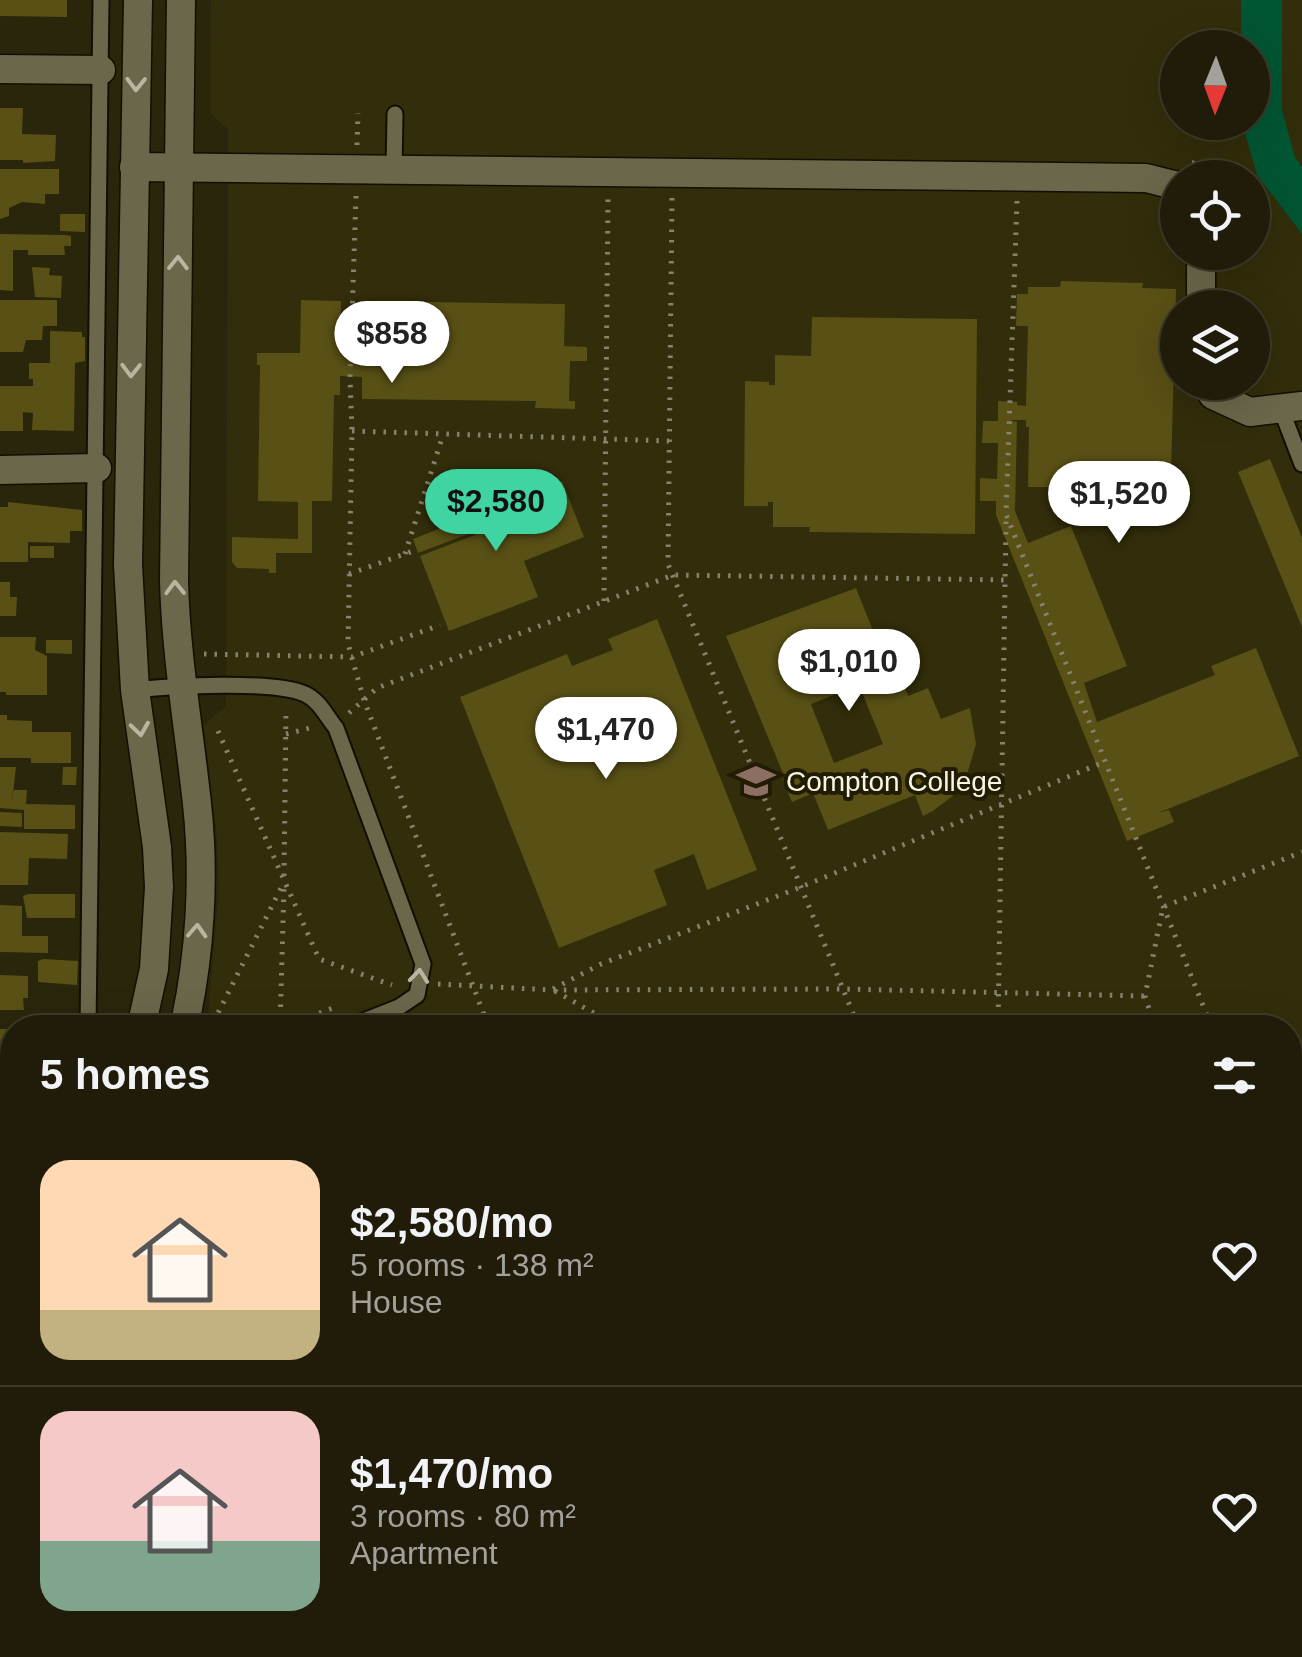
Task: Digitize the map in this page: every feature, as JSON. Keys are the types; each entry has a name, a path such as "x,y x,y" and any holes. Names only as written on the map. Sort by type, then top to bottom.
{"street":[{"path":"138,0 128,566 134,690 159,886 154,969 144,1015"},
{"path":"181,0 174,581 181,685 198,807 200,874 197,946 186,1015"},
{"path":"0,69 101,70"},
{"path":"134,167 1146,178 1160,182"},
{"path":"1223,400 1250,412 1292,407"},
{"path":"0,470 97,468"}],"lane":[{"path":"88,1015 101,0"},
{"path":"394,114 394,170"},
{"path":"1292,407 1302,464"},
{"path":"134,690 181,685 286,689 304,693 318,702 336,728 423,964 417,995 379,1015"}],"path":[{"path":"357,148 358,113"},
{"path":"998,1015 1006,514 1017,194"},
{"path":"356,200 350,342 348,644 364,700 485,1015"},
{"path":"604,601 608,204"},
{"path":"672,205 668,564 854,1015"},
{"path":"352,432 669,441"},
{"path":"405,554 443,434"},
{"path":"1006,514 1207,1015"},
{"path":"350,574 413,551"},
{"path":"286,734 353,712 376,688 672,575 1005,580"},
{"path":"197,654 352,657 440,625"},
{"path":"280,1015 286,689"},
{"path":"215,723 319,959 392,985"},
{"path":"552,990 601,964 801,887 1104,762"},
{"path":"1163,906 1302,852"},
{"path":"217,1015 284,882"},
{"path":"1150,1015 1145,996 1163,906"},
{"path":"420,983 552,990 843,989 1145,996"},
{"path":"552,990 597,1015"}],"shaded area":[{"name":"Compton College","path":"211,0 1302,0 1302,1015 208,1015 219,889 204,725 226,706 228,129 210,113"}],"green space":[{"path":"1241,0 1282,0 1282,110 1295,157 1302,167 1302,234 1270,192 1270,160 1253,160 1247,140 1270,140 1270,30 1241,30"}],"building":[{"path":"0,0 67,0 67,17 0,16"},
{"path":"0,108 23,108 22,134 56,135 55,161 0,160"},
{"path":"0,169 59,169 59,194 45,194 45,204 22,202 9,208 9,216 0,219"},
{"path":"60,214 85,214 85,232 60,231"},
{"path":"0,234 71,236 71,246 64,246 65,255 28,255 28,250 13,250 13,291 0,290"},
{"path":"32,267 50,268 49,275 62,276 61,298 35,297"},
{"path":"1061,281 1143,283 1142,288 1176,289 1160,290 1160,400 1173,400 1171,473 1072,471 1072,487 1028,487 1029,427 1026,420 1010,420 1017,422 1015,511 1028,543 1071,526 1127,666 1084,683 1097,722 1215,675 1211,666 1256,648 1299,756 1158,813 1169,810 1174,822 1127,841 996,515 996,501 980,501 980,478 997,479 998,443 982,443 983,421 998,421 998,401 1026,406 1028,326 1016,326 1017,294 1028,294 1028,287 1060,287"},
{"path":"0,300 57,300 57,326 43,326 42,340 26,340 23,352 0,352"},
{"path":"301,300 341,301 340,342 363,342 363,301 565,304 564,346 587,347 587,361 570,361 569,401 575,401 575,409 535,408 536,401 362,399 362,377 340,376 340,395 334,395 332,501 312,501 312,553 276,553 276,573 269,573 269,569 237,568 232,562 232,537 298,539 298,502 258,501 257,353 300,353"},
{"path":"812,317 977,319 975,534 809,532 810,527 773,527 773,502 768,502 768,506 744,506 745,381 775,385 775,355 811,356"},
{"path":"50,331 82,332 85,337 85,361 75,363 74,431 32,430 33,413 23,412 23,431 0,431 0,386 33,386 29,363 50,363"},
{"path":"1270,459 1302,538 1302,627 1238,472"},
{"path":"562,481 584,537 524,561 538,597 449,631 420,556 493,528 492,525 418,553 413,539"},
{"path":"8,502 82,510 82,531 70,531 70,543 28,542 28,562 0,562 0,507 8,507"},
{"path":"30,546 54,546 54,558 30,558"},
{"path":"0,582 10,582 10,597 17,597 16,616 0,616"},
{"path":"856,588 881,651 889,647 908,696 928,688 941,719 970,708 976,744 966,778 955,794 923,816 915,795 828,830 813,793 792,802 726,636","holes":["859,685 883,744 834,763 811,704"]},
{"path":"657,619 757,870 707,890 694,854 654,870 667,905 559,948 460,697 567,654 572,666 613,650 608,639"},
{"path":"0,637 36,637 35,650 47,656 47,695 0,692"},
{"path":"46,640 72,640 72,654 46,653"},
{"path":"0,715 7,715 7,720 32,721 32,732 71,732 71,763 0,758"},
{"path":"0,767 16,767 13,790 27,790 26,804 75,805 75,829 24,829 24,810 0,808"},
{"path":"63,767 77,767 76,785 62,785"},
{"path":"0,812 22,813 22,827 0,826"},
{"path":"0,832 68,834 67,859 29,858 28,885 0,885"},
{"path":"75,894 75,918 27,918 23,896"},
{"path":"0,905 22,906 22,936 48,936 48,953 0,952"},
{"path":"38,961 78,961 77,985 38,982"},
{"path":"0,975 28,976 24,1010 0,1010"}],"place":[{"name":"Compton College","path":"756,781"}]}
